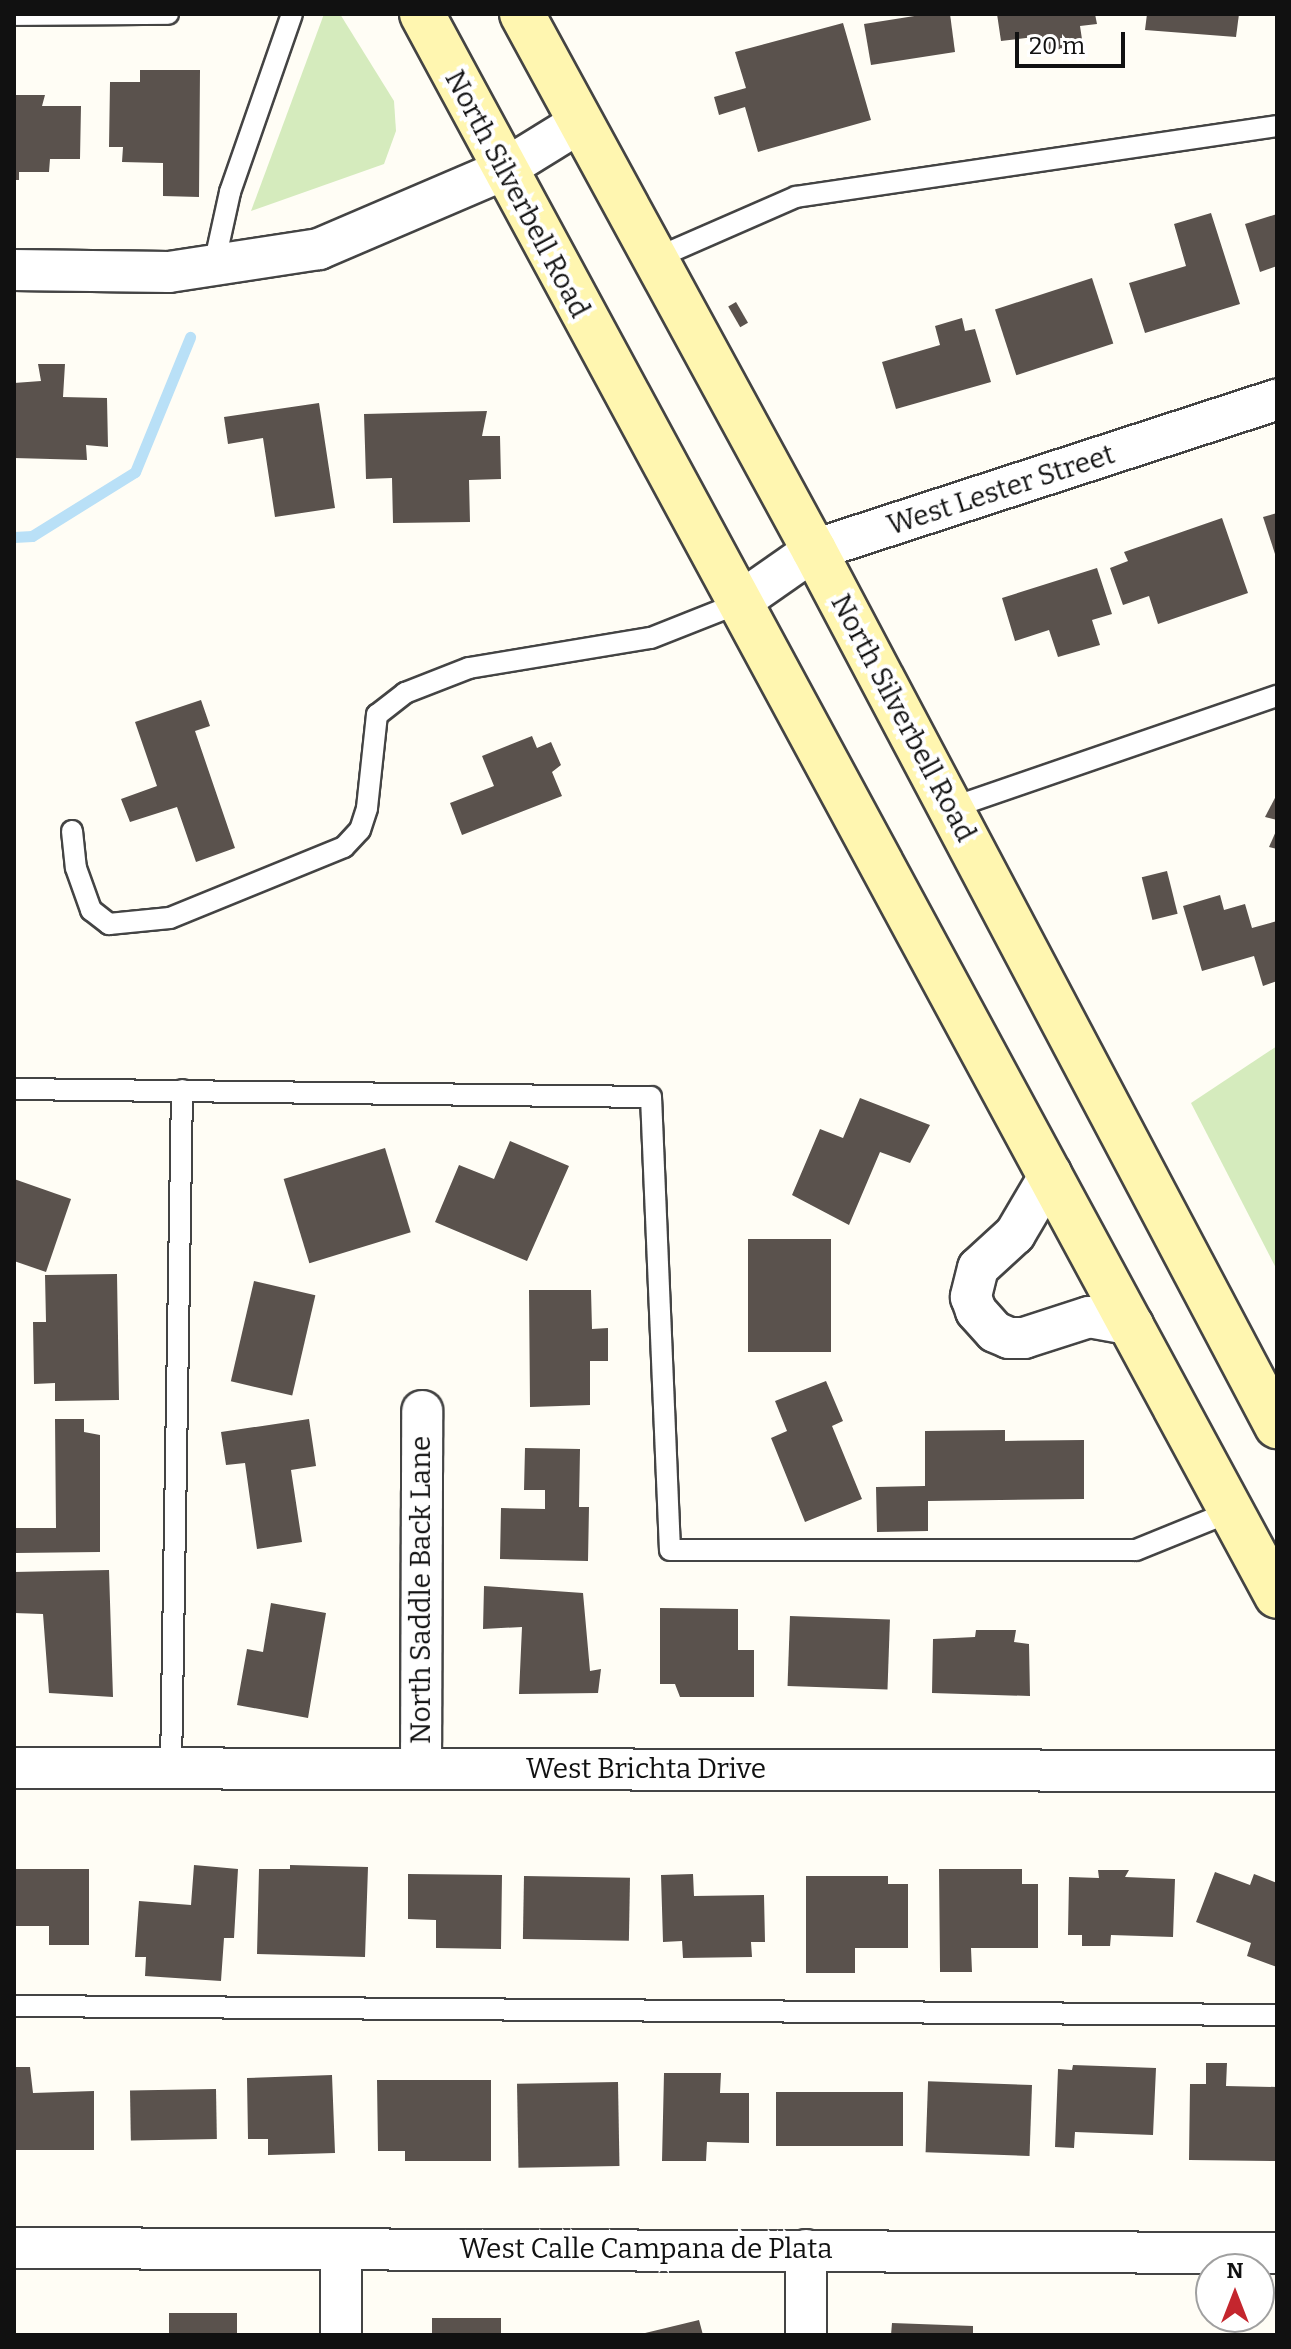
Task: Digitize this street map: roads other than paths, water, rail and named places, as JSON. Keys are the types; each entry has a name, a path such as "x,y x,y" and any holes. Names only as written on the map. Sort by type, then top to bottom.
{"main road":[{"name":"North Silverbell Road","path":"422,14 737,604 1051,1173 1277,1596"},
{"name":"North Silverbell Road","path":"522,14 814,550 1277,1426"}],"street":[{"path":"14,270 169,272 319,249 503,170 579,123"},
{"name":"West Lester Street","path":"737,604 814,550 1277,400"},
{"path":"1051,1173 1015,1234 978,1268 971,1297 976,1311 995,1332 1009,1338 1024,1338 1089,1317 1133,1325"},
{"name":"North Saddle Back Lane","path":"421,1769 422,1411"},
{"name":"West Brichta Drive","path":"14,1768 1277,1771"},
{"name":"West Calle Campana de Plata","path":"14,2248 1277,2253"},
{"path":"341,2249 341,2335"},
{"path":"806,2250 806,2335"}],"lane":[{"path":"14,15 168,14"},
{"path":"214,265 230,192 292,14"},
{"path":"654,259 796,197 1277,126"},
{"path":"72,831 76,868 91,910 109,924 170,918 344,847 360,830 367,808 377,715 405,693 469,668 651,638 737,604"},
{"path":"951,808 1277,696"},
{"path":"14,1089 651,1097 670,1550 1136,1550 1232,1511"},
{"path":"171,1768 182,1090"},
{"path":"14,2006 1277,2015"}],"waterway":[{"path":"14,537 32,536 135,472 190,337"}]}
